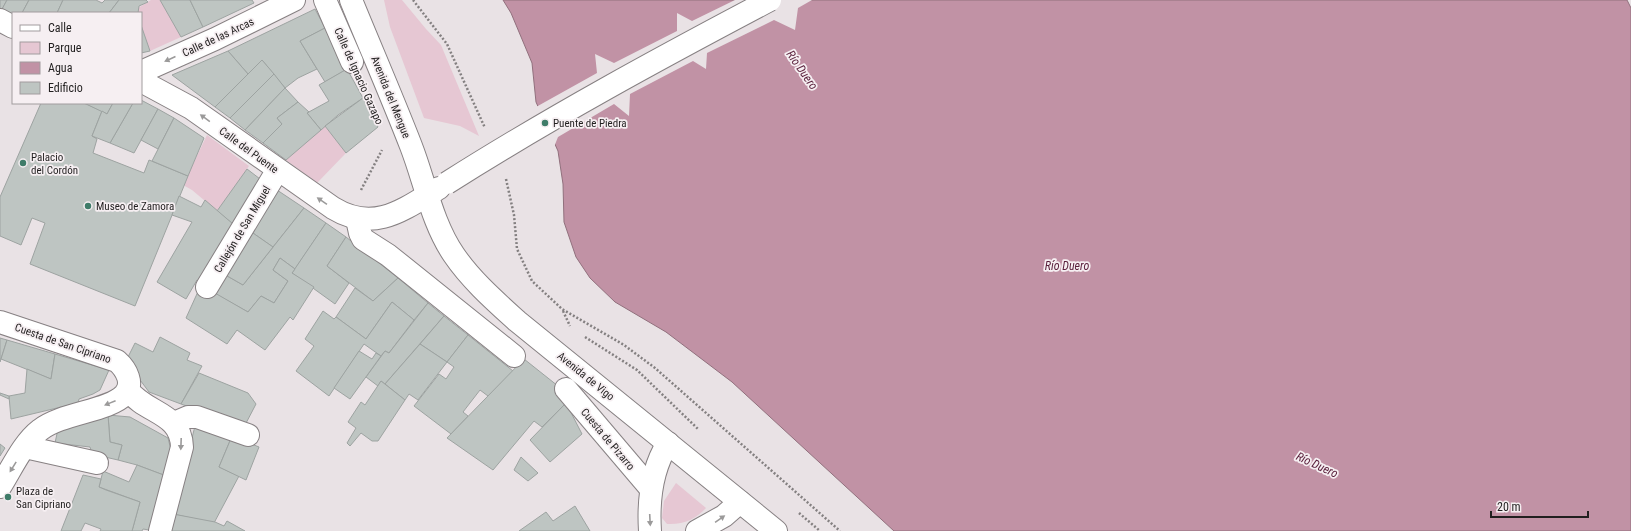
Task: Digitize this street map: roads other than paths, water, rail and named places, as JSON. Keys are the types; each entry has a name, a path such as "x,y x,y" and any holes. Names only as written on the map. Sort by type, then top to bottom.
{"street":[{"name":"Calle de las Arcas","path":"142,72 215,39 294,0"},
{"name":"Calle de Ignacio Gazapo","path":"325,0 352,62"},
{"name":"Avenida del Mengue","path":"351,0 412,147 428,195"},
{"path":"428,195 489,157 681,47 770,0"},
{"path":"0,20 12,26"},
{"name":"Calle del Puente","path":"142,82 191,108 277,171 340,213 357,219 376,219 388,216 428,195"},
{"name":"Callejón de San Miguel","path":"207,287 277,171"},
{"name":"Avenida de Vigo","path":"428,195 440,228 454,255 486,291 518,321 776,531"},
{"path":"357,219 360,233 363,238 388,255 514,356"},
{"name":"Cuesta de San Cipriano","path":"0,322 117,361 122,365 128,377 128,390"},
{"name":"Cuesta de Pizarro","path":"566,389 651,489"},
{"path":"0,487 34,435 47,425 112,402 124,395 128,390 141,403 174,423 181,436 182,447 160,531"},
{"path":"174,423 188,417 197,417 248,435"},
{"path":"650,531 651,489 658,464 668,443"},
{"path":"25,447 97,463"},
{"path":"698,531 724,516 740,502"}],"water":[{"name":"Río Duero","path":"503,0 1627,0 1631,8 1631,531 894,531 732,382 666,332 615,302 590,278 576,257 564,222 563,184 558,151 536,102 532,63 511,13"}],"place":[{"name":"Puente de Piedra","path":"545,123"},
{"name":"Palacio del Cordón","path":"23,163"},
{"name":"Museo de Zamora","path":"88,206"},
{"name":"Plaza de San Cipriano","path":"8,497"}]}
